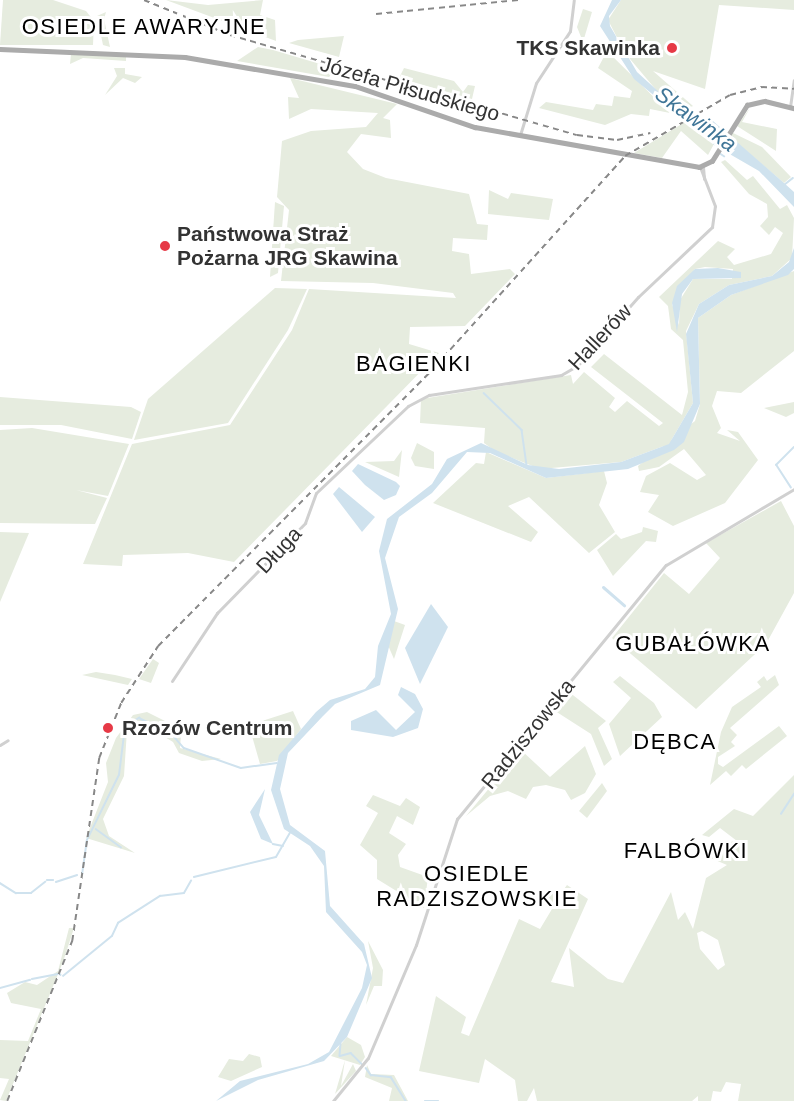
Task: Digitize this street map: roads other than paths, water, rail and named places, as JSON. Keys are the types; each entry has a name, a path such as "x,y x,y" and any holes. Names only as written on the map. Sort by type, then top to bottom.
{"main road":[{"name":"Józefa Piłsudskiego","path":"0,49 178,55 355,86 468,125 702,167"},
{"path":"702,167 715,158 731,125 754,102 792,107"}],"street":[{"path":"520,135 536,83 570,31 574,0"},
{"path":"792,107 794,80"},
{"name":"Hallerów","path":"390,424 429,395 572,371 638,297 710,229 715,209 705,184 702,167"},
{"name":"Długa","path":"172,681 217,613 305,523 316,493 390,424"},
{"name":"Radziszowska","path":"333,1101 368,1058 416,945 446,843 462,813 666,565 794,490"},
{"path":"0,745 8,740"}],"water":[{"name":"Skawinka","path":"612,0 621,0 609,16 610,26 637,72 671,103 713,121 794,192 794,207 759,171 714,145 634,79 600,26"},
{"path":"794,248 794,269 788,275 731,295 698,318 700,404 684,442 674,450 628,469 546,478 490,453 467,452 432,493 399,517 385,558 398,609 380,685 335,704 323,716 288,753 280,789 290,825 325,851 330,906 364,944 372,978 347,1037 324,1061 258,1080 216,1101 240,1081 308,1064 329,1052 362,988 367,965 362,952 326,912 324,866 310,846 284,829 271,790 279,755 316,712 330,700 365,689 375,677 378,646 391,614 379,551 387,519 432,484 447,459 481,443 528,465 559,469 621,462 669,444 693,403 686,334 699,304 729,285 772,276 789,262"},
{"path":"718,268 741,272 741,278 693,279 682,294 677,332 672,303 677,286 695,269"},
{"path":"358,464 396,482 400,486 396,495 384,500 365,485 352,471"},
{"path":"339,487 375,517 362,532 333,494"},
{"path":"431,604 448,627 420,684 405,648"},
{"path":"401,687 415,694 423,709 418,728 393,737 351,730 351,721 376,710 396,730 415,712 398,695"},
{"path":"265,789 259,815 273,844 261,839 250,812"}],"waterway":[{"path":"784,185 793,178"},
{"path":"484,393 522,430 527,465"},
{"path":"791,488 776,465 794,447"},
{"path":"603,587 624,605"},
{"path":"82,875 87,840 119,775 125,727 139,718 171,733 184,748 241,768 277,763"},
{"path":"781,814 794,794"},
{"path":"96,829 121,847"},
{"path":"194,877 276,857 290,833"},
{"path":"273,844 283,846"},
{"path":"56,882 77,875"},
{"path":"47,880 53,880"},
{"path":"63,976 112,936 118,923 160,896 184,893 191,881"},
{"path":"0,883 16,893 31,893 45,882"},
{"path":"32,979 58,974"},
{"path":"0,988 30,980"},
{"path":"341,1044 340,1056 351,1053 362,1064"},
{"path":"366,1068 371,1075 391,1077 406,1101"},
{"path":"425,1101 438,1101"}],"railway":[{"path":"144,0 230,35 577,135 617,140 650,133"},
{"path":"376,14 518,0"},
{"path":"7,1101 72,941 99,758 121,703 158,646 429,373 625,156 730,95 761,87 794,89"}],"place":[{"name":"TKS Skawinka","path":"672,48"},
{"name":"Państwowa Straż Pożarna JRG Skawina","path":"165,246"},
{"name":"Rzozów Centrum","path":"108,728"}],"district":[{"name":"OSIEDLE AWARYJNE","path":"144,27"},
{"name":"BAGIENKI","path":"414,364"},
{"name":"GUBAŁÓWKA","path":"693,644"},
{"name":"DĘBCA","path":"675,742"},
{"name":"FALBÓWKI","path":"686,851"},
{"name":"OSIEDLE RADZISZOWSKIE","path":"477,886"}]}
